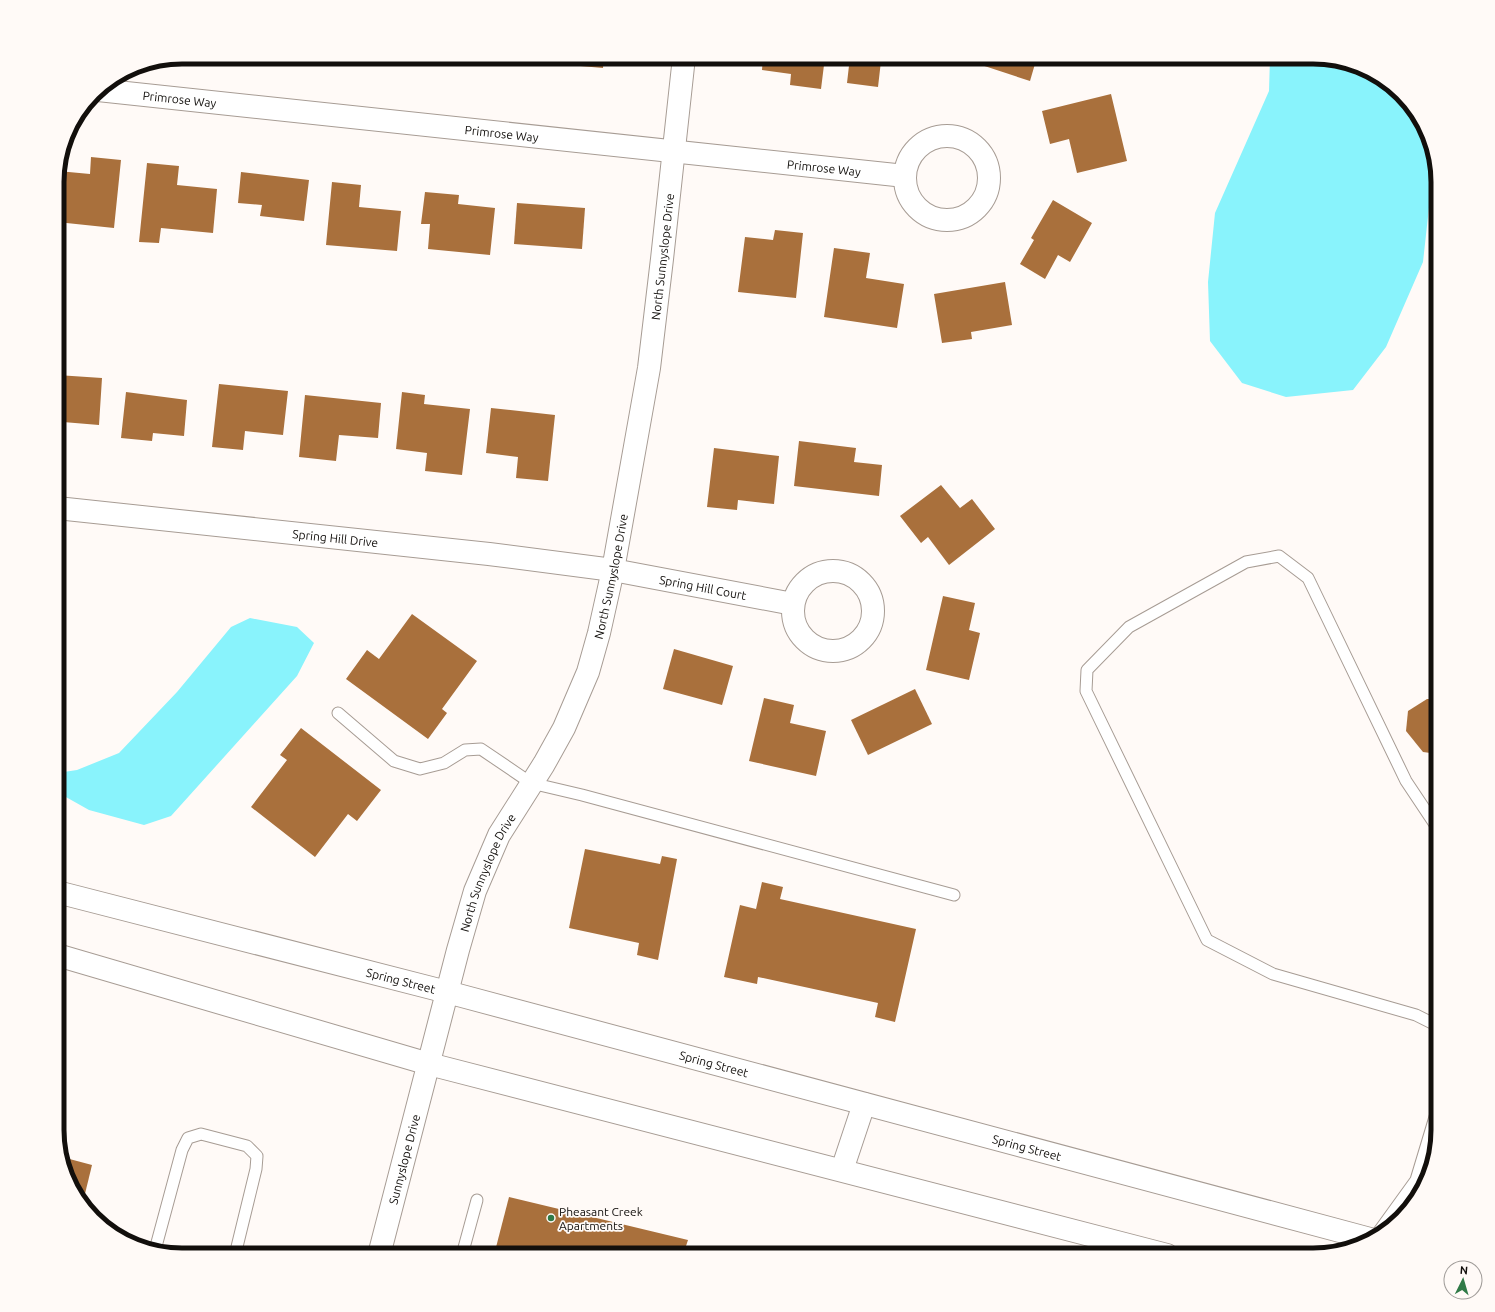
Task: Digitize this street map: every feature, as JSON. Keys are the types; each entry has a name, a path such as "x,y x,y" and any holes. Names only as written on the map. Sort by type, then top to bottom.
{"street":[{"name":"North Sunnyslope Drive","path":"429,1064 475,891 499,835 544,764 564,728 588,672 599,633 613,570 649,368 683,64"},
{"name":"Primrose Way","path":"107,91 905,176"},
{"name":"Spring Hill Drive","path":"64,509 489,554 613,570"},
{"name":"Spring Hill Court","path":"613,570 793,604"},
{"name":"Spring Street","path":"64,894 447,992 1362,1237"},
{"path":"64,957 429,1064 1140,1248"},
{"name":"Sunnyslope Drive","path":"381,1248 429,1064"},
{"path":"842,1170 864,1104"}],"lane":[{"path":"1431,818 1406,781 1308,578 1279,556 1246,562 1128,627 1087,670 1086,691 1207,940 1273,974 1416,1015 1431,1022"},
{"path":"338,713 394,761 420,770 444,763 465,750 480,749 531,783 582,795 954,895"},
{"path":"1385,1223 1416,1180 1431,1130"},
{"path":"156,1245 182,1150 188,1138 201,1134 247,1146 257,1156 256,1169 237,1248"},
{"path":"464,1248 477,1200"}],"water":[{"path":"1270,64 1328,65 1358,73 1372,80 1391,93 1407,110 1419,130 1425,144 1430,167 1431,189 1423,262 1386,347 1353,390 1286,397 1242,383 1210,341 1208,282 1215,213 1269,91"},
{"path":"250,618 297,627 314,643 297,676 171,816 144,825 89,810 64,796 64,772 77,770 119,753 177,692 231,627"}],"building":[{"path":"569,64 603,64 603,68"},
{"path":"762,64 824,64 821,89 790,85 791,74 762,70"},
{"path":"849,64 881,64 878,87 847,83"},
{"path":"978,64 1035,64 1030,81"},
{"path":"1111,94 1127,161 1077,173 1069,139 1050,144 1042,111"},
{"path":"91,157 121,160 114,228 64,223 64,172 90,174"},
{"path":"147,163 179,166 177,185 217,189 213,233 161,228 159,243 139,242"},
{"path":"241,172 309,180 304,221 260,216 262,205 238,203"},
{"path":"332,182 361,185 359,207 401,211 397,251 326,245"},
{"path":"425,192 459,195 458,204 495,208 490,255 428,249 430,224 421,224"},
{"path":"1053,200 1092,223 1070,262 1058,255 1045,279 1020,264 1034,240 1031,238"},
{"path":"517,203 585,208 582,249 514,244"},
{"path":"775,230 803,233 796,298 738,292 745,237 773,240"},
{"path":"834,248 870,253 866,278 904,284 897,328 824,317"},
{"path":"1005,282 1012,325 971,332 972,339 942,343 934,294"},
{"path":"64,375 102,378 99,425 64,422"},
{"path":"219,384 288,391 283,435 245,431 243,450 212,447"},
{"path":"126,392 187,400 184,436 153,433 152,441 121,438"},
{"path":"402,392 425,395 424,404 470,409 462,475 425,471 427,453 396,449"},
{"path":"305,395 381,403 378,438 339,435 336,461 299,457"},
{"path":"491,408 555,415 548,481 516,478 518,457 486,453"},
{"path":"799,441 856,448 854,462 882,465 879,496 794,486"},
{"path":"714,448 779,456 774,504 738,500 737,510 707,507"},
{"path":"941,485 960,508 972,499 995,529 949,565 928,537 921,543 900,516"},
{"path":"943,596 975,603 969,630 980,633 969,680 926,670"},
{"path":"412,614 477,661 442,709 447,713 428,739 346,679 367,650 379,659"},
{"path":"674,649 733,666 722,705 663,689"},
{"path":"915,689 932,724 868,755 851,720"},
{"path":"764,698 794,705 790,723 826,731 816,776 749,761"},
{"path":"1427,699 1431,699 1431,753 1423,752 1406,731 1408,711"},
{"path":"301,728 381,790 357,821 348,814 315,857 251,807 287,760 280,755"},
{"path":"585,849 660,864 662,856 677,859 658,960 637,955 639,943 569,928"},
{"path":"762,882 783,887 780,899 916,929 895,1022 875,1017 878,1003 758,977 757,984 724,977 740,905 756,909"},
{"path":"68,1158 92,1165 85,1196 73,1175"},
{"name":"Pheasant Creek Apartments","path":"509,1197 688,1240 685,1248 496,1248"}],"place":[{"name":"Pheasant Creek Apartments","path":"551,1218"}]}
